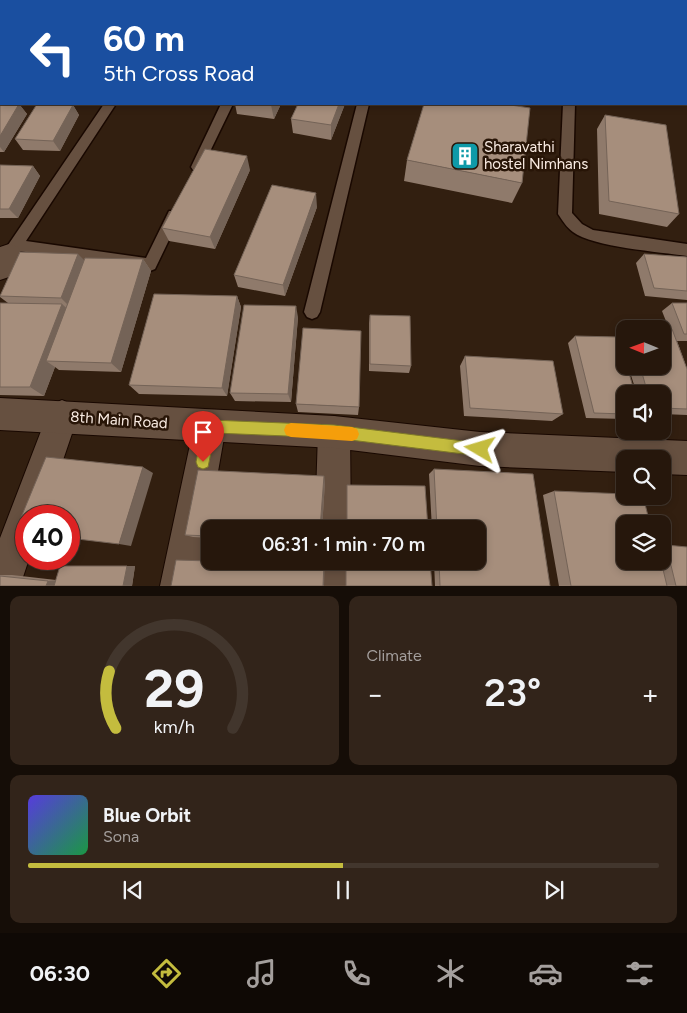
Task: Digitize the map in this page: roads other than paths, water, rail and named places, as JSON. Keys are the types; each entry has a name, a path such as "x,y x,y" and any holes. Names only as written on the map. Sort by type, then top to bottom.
{"street":[{"name":"8th Main Road","path":"0,414 334,432 480,449 687,458"},
{"path":"1,586 62,416"},
{"path":"179,586 210,426"},
{"path":"333,520 334,432"},
{"path":"332,586 333,570"}],"lane":[{"path":"8,256 109,105"},
{"path":"192,176 227,105"},
{"path":"312,312 363,105"},
{"path":"568,105 565,214 577,228 590,235 687,250"},
{"path":"8,256 150,265 180,202"}],"place":[{"name":"Sharavathi hostel Nimhans","path":"465,156"}]}
